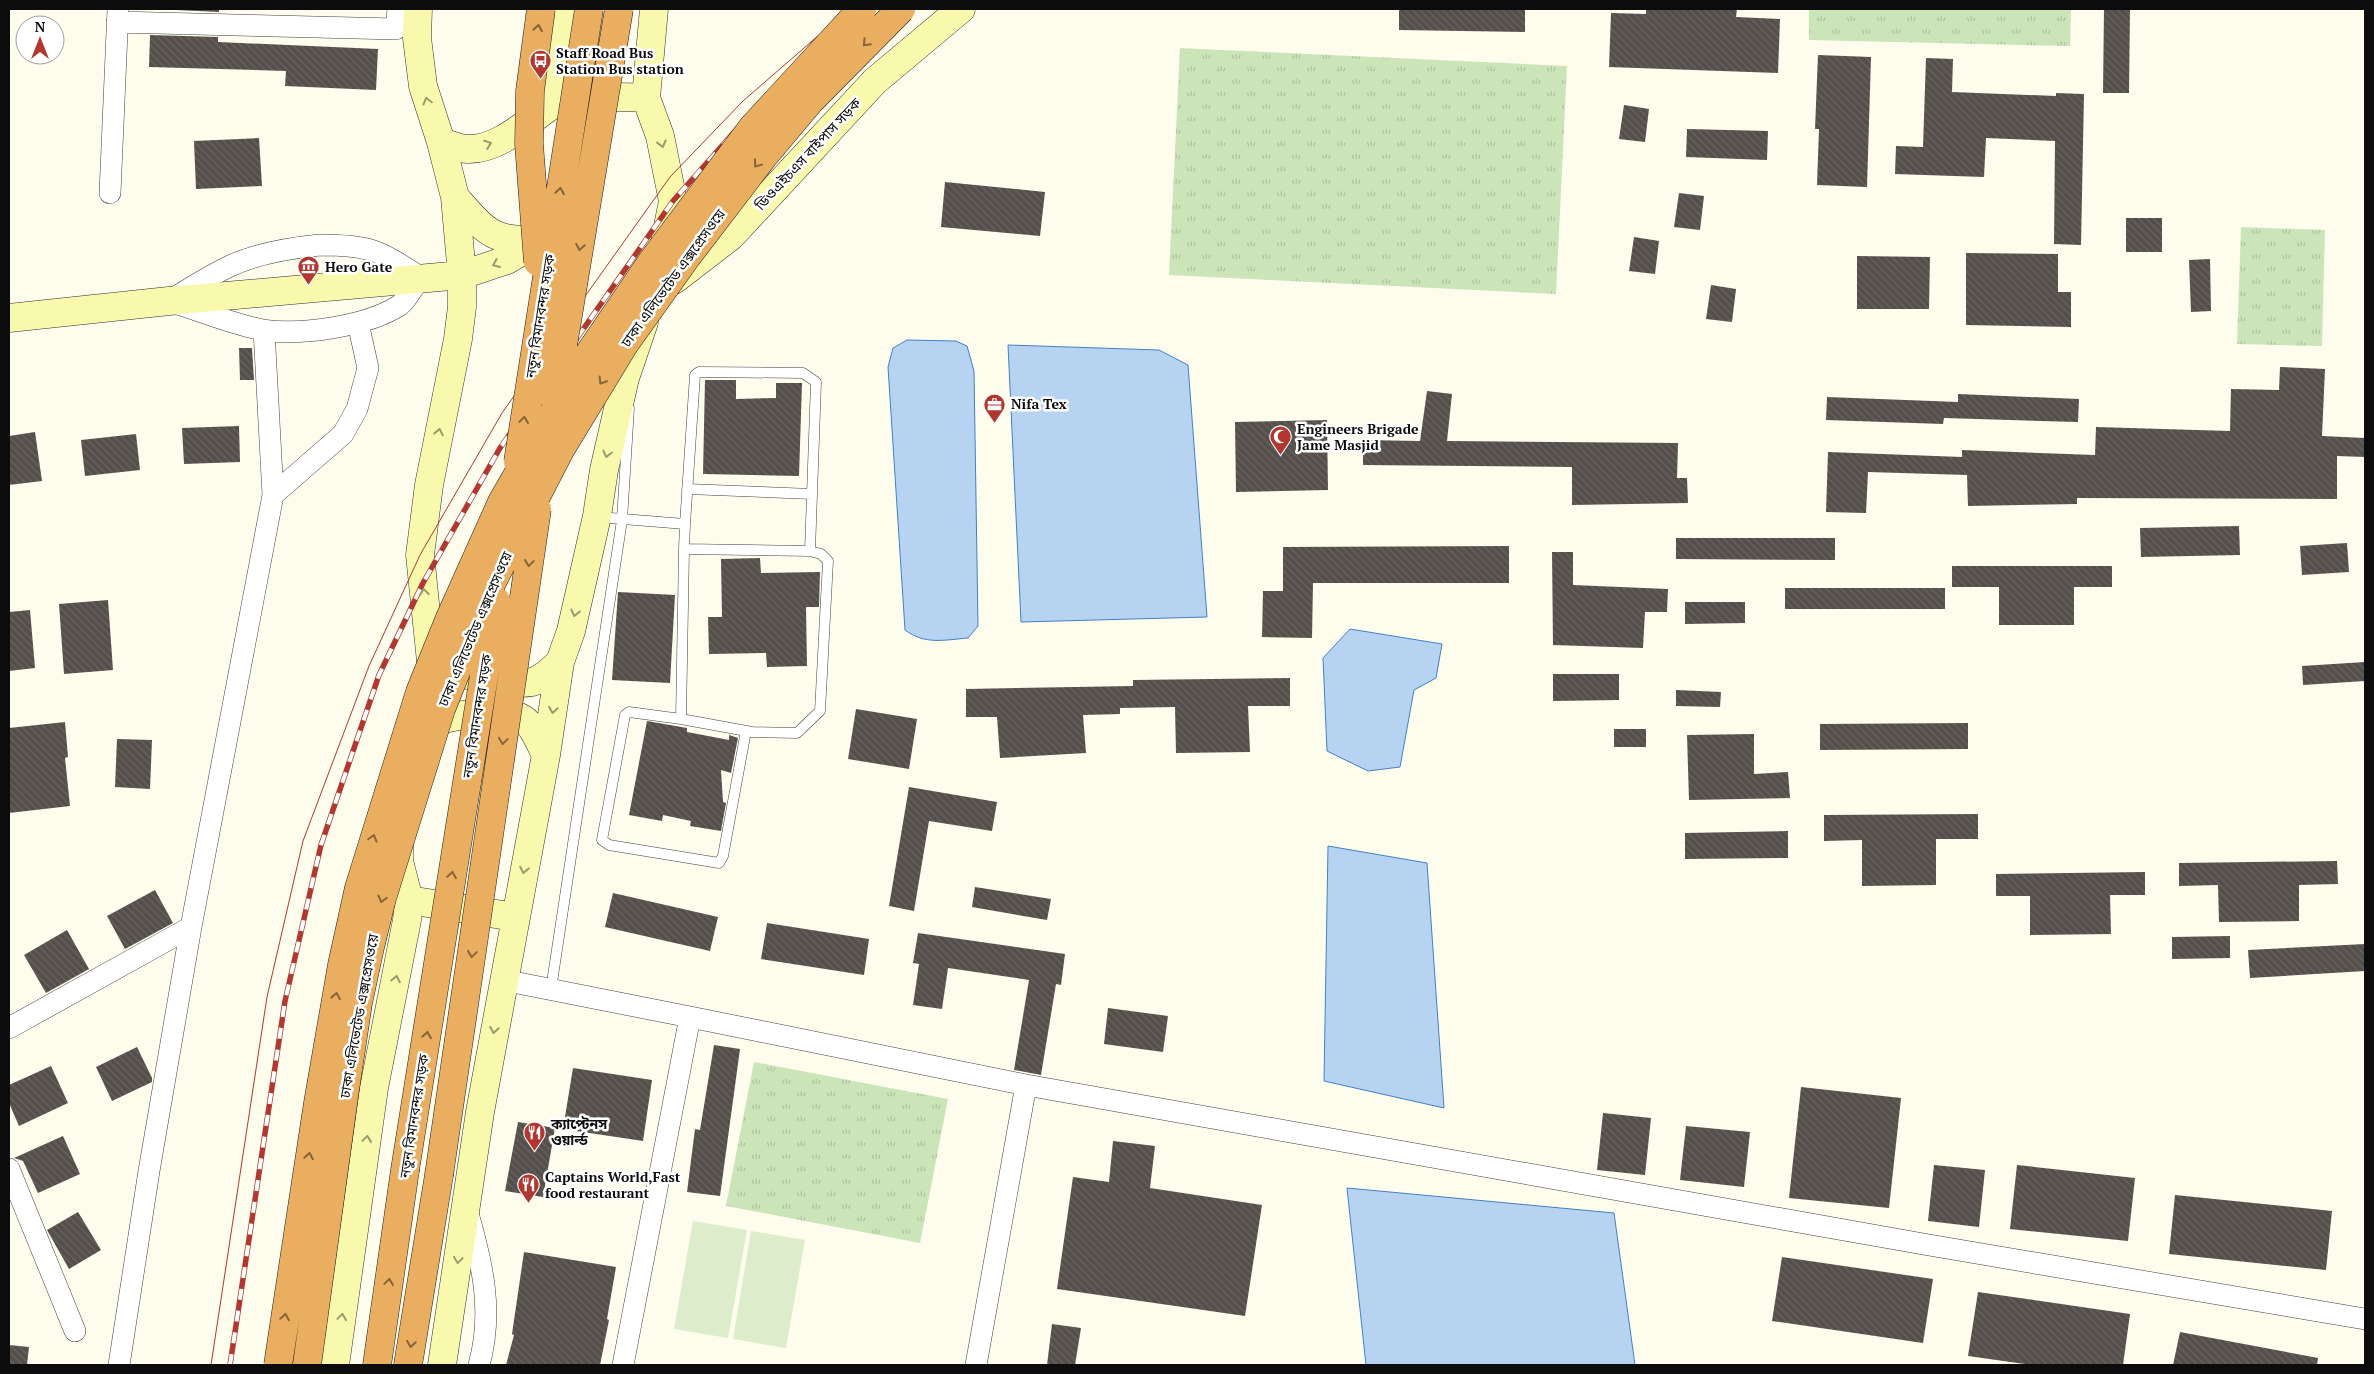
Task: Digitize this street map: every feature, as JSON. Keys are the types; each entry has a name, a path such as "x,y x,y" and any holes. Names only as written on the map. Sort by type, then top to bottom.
{"highway":[{"path":"541,9 531,82 529,144 542,303"},
{"name":"নতুন বিমানবন্দর সড়ক","path":"377,1365 589,9"},
{"name":"নতুন বিমানবন্দর সড়ক","path":"408,1365 439,1176 548,437 619,9"},
{"name":"ঢাকা এলিভেটেড এক্সপ্রেসওয়ে","path":"278,1365 318,1103 342,965 357,898 376,828 420,692 450,618 502,502 578,370 651,264 753,127 862,9"},
{"name":"ঢাকা এলিভেটেড এক্সপ্রেসওয়ে","path":"307,1365 344,1096 370,947 382,898 440,709 492,582 560,450 625,343 763,156 810,101 901,9"}],"main road":[{"path":"335,1365 374,1088 407,920 409,900 399,861 399,833 412,776 431,722 433,686 420,555 428,485 458,339 462,307 462,275 455,197 441,142 423,86 417,38 418,9"},
{"path":"555,104 569,9"},
{"path":"442,1365 503,980 546,755 560,662 610,518 604,470 625,378 653,297 673,200 662,144 646,98 654,9"},
{"name":"ডিওএইচএস বাইপাস সড়ক","path":"653,297 732,236 875,81 961,9"},
{"path":"9,318 420,277 462,275 507,260 576,220 594,199 604,166 615,97"},
{"path":"441,142 467,149 480,148 499,140 555,104 586,98 646,98"},
{"path":"455,197 491,234 508,240 522,241 546,238"},
{"path":"430,641 440,660 454,671 502,682 531,682 544,676 560,662"},
{"path":"431,722 462,714 490,712 523,719 532,729 546,755"},
{"path":"409,900 515,917"}],"street":[{"path":"110,193 118,15 396,29 398,9"},
{"path":"320,245 367,247 383,253 420,277 401,304 358,323 314,330 264,330 169,301 230,266 258,255 320,245"},
{"path":"273,495 343,434 357,408 368,368 358,323"},
{"path":"119,1365 149,1171 191,926 273,495 264,330"},
{"path":"9,1028 191,926"},
{"path":"503,980 1026,1085 1929,1245 2365,1318"},
{"path":"623,1365 690,1017"},
{"path":"976,1365 1026,1085"},
{"path":"9,1169 75,1331"},
{"path":"466,1205 482,1262 485,1294 486,1321 479,1365"}],"lane":[{"path":"681,719 685,524 695,375 699,372 803,373 816,382 810,551"},
{"path":"687,489 812,494"},
{"path":"551,989 610,518 685,524"},
{"path":"684,549 810,551 821,554 828,561 820,711 797,733 746,731 629,712 625,715 602,840 609,845 720,863 723,856 746,731"}],"green space":[{"path":"1809,9 2071,9 2070,46 1809,40"},
{"path":"1180,48 1567,66 1556,294 1169,275"},
{"path":"2241,227 2325,230 2322,346 2237,344"},
{"path":"754,1062 948,1099 920,1243 726,1206"},
{"path":"693,1221 747,1230 728,1338 674,1329"},
{"path":"751,1231 805,1240 786,1348 733,1339"}],"water":[{"path":"907,340 956,341 967,346 974,371 978,626 968,638 927,640 912,635 905,630 888,367 893,348"},
{"path":"1008,345 1159,350 1188,365 1207,617 1021,622"},
{"path":"1350,629 1442,644 1436,678 1414,690 1400,767 1368,771 1327,751 1323,658"},
{"path":"1328,846 1427,863 1444,1108 1324,1081"},
{"path":"1347,1188 1614,1213 1635,1365 1366,1365"}],"building":[{"path":"154,9 219,9 219,12"},
{"path":"1399,9 1525,9 1525,32 1399,30"},
{"path":"1646,9 1737,9 1736,17 1780,19 1778,73 1609,67 1611,13 1646,14"},
{"path":"2104,9 2130,9 2129,93 2103,93"},
{"path":"150,35 218,37 218,42 378,49 376,90 285,86 286,71 149,67"},
{"path":"1818,55 1871,57 1867,187 1817,185 1819,129 1815,129"},
{"path":"1926,58 1953,59 1952,92 2056,96 2056,93 2084,94 2081,245 2054,244 2055,141 1986,138 1984,177 1895,174 1896,146 1923,147"},
{"path":"1624,105 1649,109 1645,142 1619,139"},
{"path":"1687,129 1768,131 1767,160 1686,157"},
{"path":"259,138 262,186 196,189 194,141"},
{"path":"945,182 1045,192 1040,236 941,227"},
{"path":"1679,193 1704,196 1700,230 1674,227"},
{"path":"2126,218 2162,218 2162,252 2126,252"},
{"path":"1634,237 1659,241 1655,274 1629,271"},
{"path":"1966,253 2058,254 2058,292 2071,292 2071,327 1966,325"},
{"path":"1857,256 1930,257 1929,309 1857,309"},
{"path":"2210,259 2211,311 2191,312 2189,260"},
{"path":"1711,285 1736,289 1732,322 1706,319"},
{"path":"239,348 252,348 254,380 240,380"},
{"path":"2280,367 2325,369 2322,436 2365,438 2365,457 2337,456 2337,499 2077,498 2077,504 1968,506 1967,475 1868,472 1866,513 1826,512 1828,452 1962,457 1962,450 2095,455 2096,427 2230,431 2231,389 2279,390"},
{"path":"705,380 736,380 736,399 776,398 776,383 802,383 799,476 703,474"},
{"path":"1427,391 1452,394 1447,441 1678,443 1677,478 1687,478 1688,503 1572,505 1572,467 1363,465 1363,440 1420,441"},
{"path":"1958,394 2079,399 2078,422 1944,418 1943,424 1826,420 1827,397 1958,402"},
{"name":"Engineers Brigade Jame Masjid","path":"1327,420 1328,490 1236,492 1235,422"},
{"path":"239,426 240,462 184,464 182,428"},
{"path":"35,432 42,481 9,485 9,436"},
{"path":"136,434 140,470 85,476 81,440"},
{"path":"2239,526 2240,555 2141,557 2140,528"},
{"path":"1676,538 1835,538 1835,560 1676,559"},
{"path":"2347,543 2349,572 2302,575 2300,546"},
{"path":"1509,546 1509,583 1313,583 1312,638 1262,637 1263,591 1283,591 1283,547"},
{"path":"1552,552 1573,552 1573,585 1668,589 1667,612 1645,612 1643,648 1553,645"},
{"path":"760,558 761,573 820,572 819,607 806,607 807,666 767,667 766,653 709,654 708,617 722,617 721,559"},
{"path":"1952,566 2112,566 2112,587 2074,587 2074,625 1999,625 1999,587 1952,587"},
{"path":"1785,588 1945,588 1945,609 1785,609"},
{"path":"618,592 675,595 670,683 612,680"},
{"path":"108,600 113,670 64,674 59,604"},
{"path":"1685,602 1745,602 1745,623 1685,624"},
{"path":"30,610 35,668 9,671 9,612"},
{"path":"2365,662 2365,681 2303,685 2302,666"},
{"path":"1553,674 1619,674 1619,700 1553,701"},
{"path":"1290,678 1290,706 1248,706 1250,752 1176,753 1175,707 1120,708 1120,714 1083,715 1086,753 1000,758 997,717 966,717 966,689 1133,686 1133,680"},
{"path":"1676,690 1721,692 1720,707 1676,706"},
{"path":"856,709 917,719 909,769 848,759"},
{"path":"647,721 687,728 687,732 729,740 729,735 738,738 731,773 721,770 723,802 726,803 721,831 690,826 691,821 663,815 662,821 629,815"},
{"path":"65,722 68,757 65,758 70,806 9,813 9,728"},
{"path":"1968,723 1968,749 1820,750 1820,724"},
{"path":"1614,729 1646,729 1646,747 1614,747"},
{"path":"1754,734 1754,774 1788,772 1790,798 1689,800 1687,735"},
{"path":"117,739 152,740 150,789 115,787"},
{"path":"909,787 997,802 992,831 929,821 914,911 889,906"},
{"path":"1978,814 1978,839 1936,839 1936,885 1862,886 1862,840 1824,841 1824,815"},
{"path":"1788,831 1788,858 1685,859 1685,833"},
{"path":"2337,861 2338,884 2299,885 2299,921 2219,922 2218,885 2179,886 2179,863"},
{"path":"2145,872 2145,895 2110,895 2111,934 2030,935 2030,896 1996,896 1996,874"},
{"path":"975,887 1051,899 1047,920 972,907"},
{"path":"155,890 173,923 125,949 107,916"},
{"path":"613,893 718,917 710,951 605,927"},
{"path":"767,923 869,939 864,975 761,959"},
{"path":"67,930 89,969 46,993 24,955"},
{"path":"918,933 1065,954 1061,985 1056,984 1041,1075 1014,1070 1029,980 948,968 942,1009 913,1005 919,964 913,963"},
{"path":"2230,936 2230,958 2172,959 2172,937"},
{"path":"2365,944 2365,971 2250,978 2248,950"},
{"path":"1108,1008 1168,1016 1163,1052 1104,1044"},
{"path":"714,1045 740,1049 720,1196 687,1192 695,1129 700,1130"},
{"path":"137,1047 152,1078 152,1082 112,1101 96,1067"},
{"path":"51,1066 68,1103 19,1126 9,1103 9,1085"},
{"path":"573,1068 652,1080 643,1141 563,1129"},
{"path":"1801,1087 1901,1098 1889,1208 1789,1198"},
{"path":"1603,1113 1651,1118 1645,1175 1597,1170"},
{"path":"518,1122 555,1128 543,1197 505,1191"},
{"path":"1686,1126 1750,1132 1744,1187 1680,1180"},
{"path":"63,1136 80,1174 38,1193 23,1161 14,1158"},
{"path":"1113,1141 1155,1146 1150,1188 1262,1205 1245,1316 1057,1289 1073,1177 1109,1182"},
{"path":"1934,1165 1985,1170 1979,1227 1928,1221"},
{"path":"2017,1165 2135,1178 2128,1241 2010,1229"},
{"path":"2175,1195 2332,1211 2326,1270 2169,1254"},
{"path":"78,1212 101,1250 69,1269 47,1230"},
{"path":"524,1252 616,1267 607,1319 609,1320 600,1365 506,1365 514,1335 512,1334"},
{"path":"1782,1257 1933,1279 1923,1343 1772,1321"},
{"path":"1978,1292 2130,1314 2123,1365 2032,1365 1968,1356"},
{"path":"1052,1324 1081,1328 1075,1365 1047,1365"},
{"path":"2180,1332 2318,1358 2317,1365 2173,1365"},
{"path":"9,1345 29,1347 27,1365 9,1365"}],"tram line":[{"path":"211,1365 267,997 303,841 369,666 420,555 502,413 670,177 743,101 849,9"}],"railway":[{"path":"230,1365 285,1001 321,845 379,675 423,583 500,448 673,201 752,112 867,9"}],"place":[{"name":"Staff Road Bus Station Bus station","path":"540,80"},
{"name":"Hero Gate","path":"309,286"},
{"name":"Nifa Tex","path":"995,423"},
{"name":"Engineers Brigade Jame Masjid","path":"1281,456"},
{"name":"ক্যাপ্টেনস ওয়ার্ল্ড","path":"535,1151"},
{"name":"Captains World,Fast food restaurant","path":"529,1204"}]}
